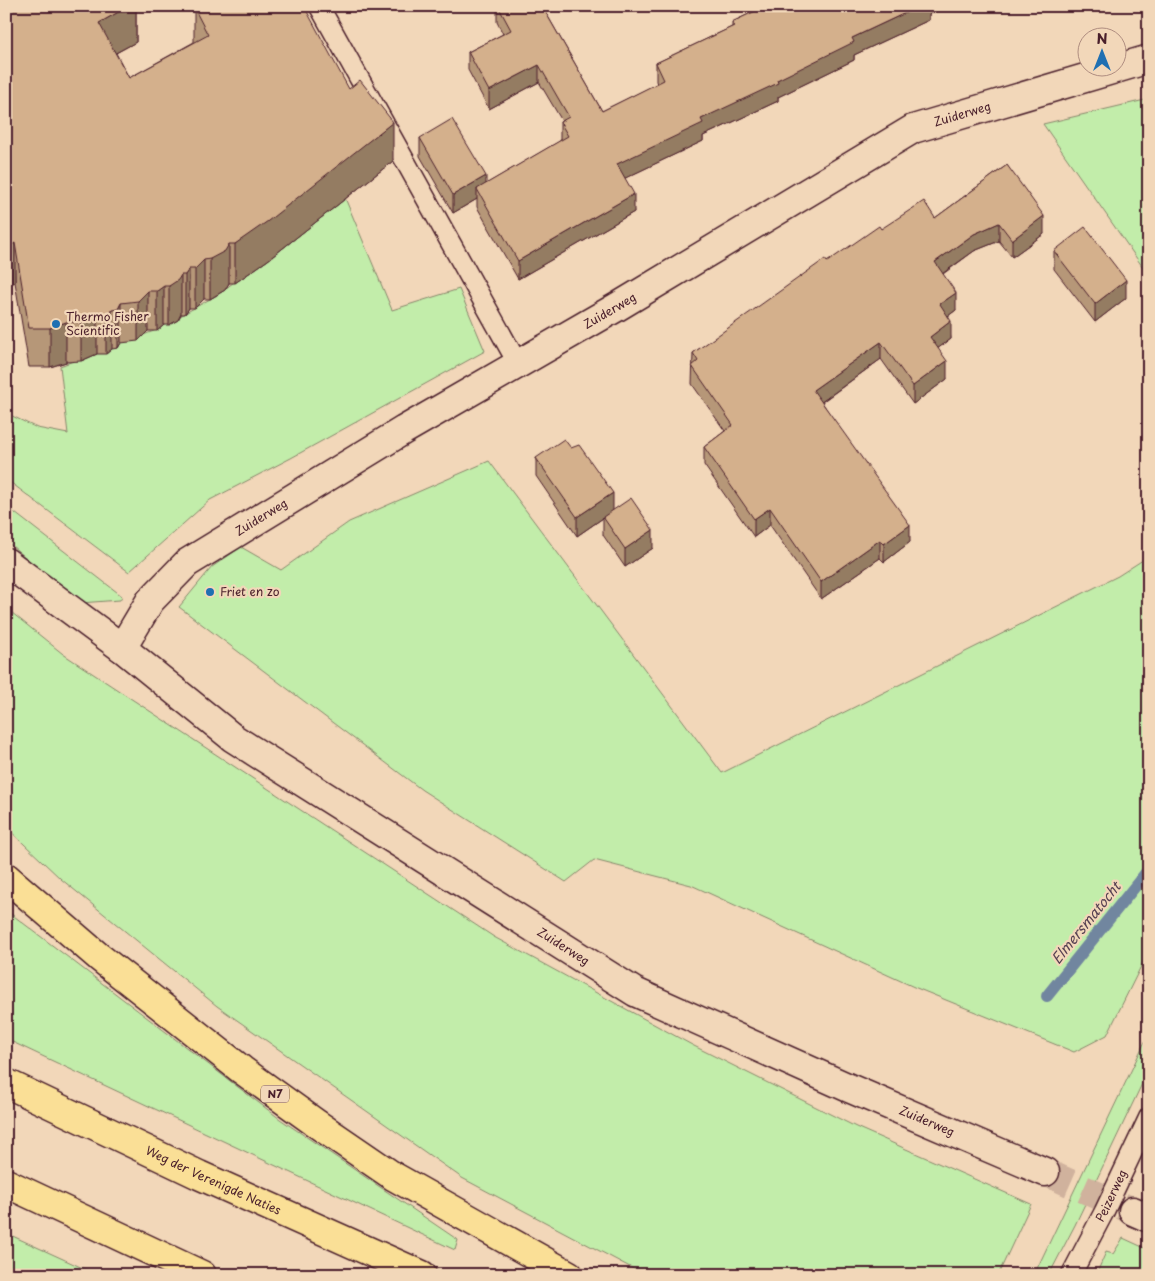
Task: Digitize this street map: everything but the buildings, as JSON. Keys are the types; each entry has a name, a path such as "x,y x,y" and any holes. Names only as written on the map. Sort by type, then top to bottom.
{"highway":[{"name":"N7","path":"6,877 99,957 242,1070 317,1124 393,1176 569,1275"},
{"name":"Weg der Verenigde Naties","path":"6,1083 199,1175 422,1275"},
{"path":"6,1183 202,1275"}],"street":[{"name":"Zuiderweg","path":"122,648 150,601 187,563 404,430 913,129 1149,59"},
{"name":"Zuiderweg","path":"6,562 122,648 233,738 635,992 1045,1172"}],"lane":[{"path":"319,6 518,364"},
{"name":"Peizerweg","path":"1071,1275 1104,1212 1149,1117"}],"green space":[{"path":"1149,99 1149,276 1043,124"},
{"path":"345,198 392,310 459,289 485,351 291,458 210,500 129,572 6,479 6,413 37,428 68,434 60,366 154,331 217,295"},
{"path":"489,461 722,773 1118,576 1149,556 1149,950 1107,1035 1074,1052 914,987 691,885 594,860 566,882 422,790 179,607 212,567 241,547 281,570 349,522"},
{"path":"6,506 122,596 120,600 80,603 6,541"},
{"path":"6,608 63,654 494,937 692,1045 856,1127 1031,1204 998,1275 645,1275 462,1178 217,1006 61,879 6,827"},
{"path":"6,910 280,1119 458,1240 455,1250 6,1039"},
{"path":"1149,1033 1149,1069 1075,1225 1049,1275 1034,1275"},
{"path":"6,1233 98,1275 6,1275"},
{"path":"1123,1238 1149,1250 1149,1275 1096,1275 1106,1252 1113,1254"}],"waterway":[{"name":"Elmersmatocht","path":"1047,996 1149,869"}],"tunnel":[{"path":"1045,1172 1133,1211"}],"place":[{"name":"Thermo Fisher Scientific","path":"56,324"},
{"name":"Friet en zo","path":"210,592"}]}
